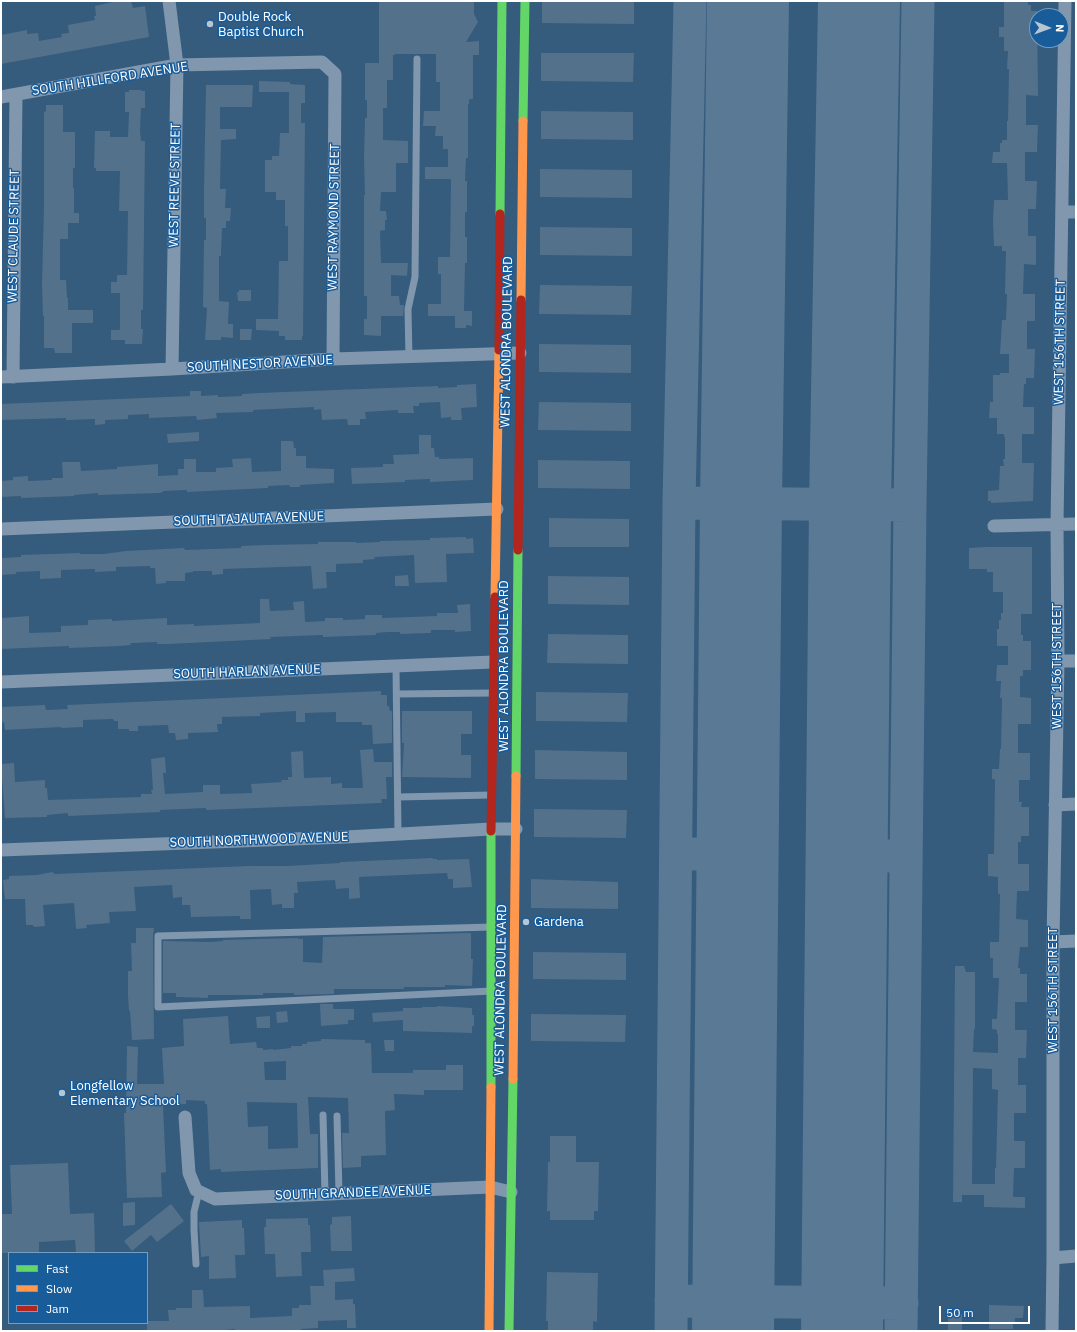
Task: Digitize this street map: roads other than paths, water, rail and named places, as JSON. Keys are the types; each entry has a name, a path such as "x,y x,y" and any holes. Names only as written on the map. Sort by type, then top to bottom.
{"main road":[{"name":"WEST ALONDRA BOULEVARD","path":"489,1331 492,991 491,829 497,509 502,1"},
{"name":"WEST ALONDRA BOULEVARD","path":"509,1331 525,1"}],"street":[{"name":"WEST REEVE STREET","path":"169,1 177,65 172,369"},
{"name":"WEST 156TH STREET","path":"1052,1331 1053,942 1058,661 1057,524 1065,1"},
{"name":"SOUTH HILLFORD AVENUE","path":"1,97 177,65 322,62 335,74"},
{"name":"WEST RAYMOND STREET","path":"333,359 335,74"},
{"name":"WEST CLAUDE STREET","path":"7,377 16,95"},
{"path":"1062,212 1076,212"},
{"name":"SOUTH NESTOR AVENUE","path":"7,377 333,359 409,358 520,353"},
{"name":"SOUTH TAJAUTA AVENUE","path":"1,529 497,509"},
{"path":"994,526 1076,524"},
{"path":"1058,661 1076,661"},
{"name":"SOUTH HARLAN AVENUE","path":"1,682 493,662"},
{"path":"1055,805 1076,804"},
{"name":"SOUTH NORTHWOOD AVENUE","path":"1,850 516,829"},
{"path":"1053,942 1076,941"},
{"path":"185,1117 189,1173 198,1191"},
{"name":"SOUTH GRANDEE AVENUE","path":"198,1191 215,1199 490,1187 511,1192"},
{"path":"1053,1258 1076,1256"}],"lane":[{"path":"409,358 408,309 416,277 418,59"},
{"path":"396,666 398,834"},
{"path":"396,694 493,693"},
{"path":"398,797 492,795"},
{"path":"492,927 158,936 158,1007 492,991"},
{"path":"323,1115 325,1194"},
{"path":"337,1116 339,1193"},
{"path":"196,1264 194,1212 198,1191"}],"place":[{"name":"Double Rock Baptist Church","path":"210,24"},
{"name":"Gardena","path":"526,922"},
{"name":"Longfellow Elementary School","path":"62,1093"}]}
